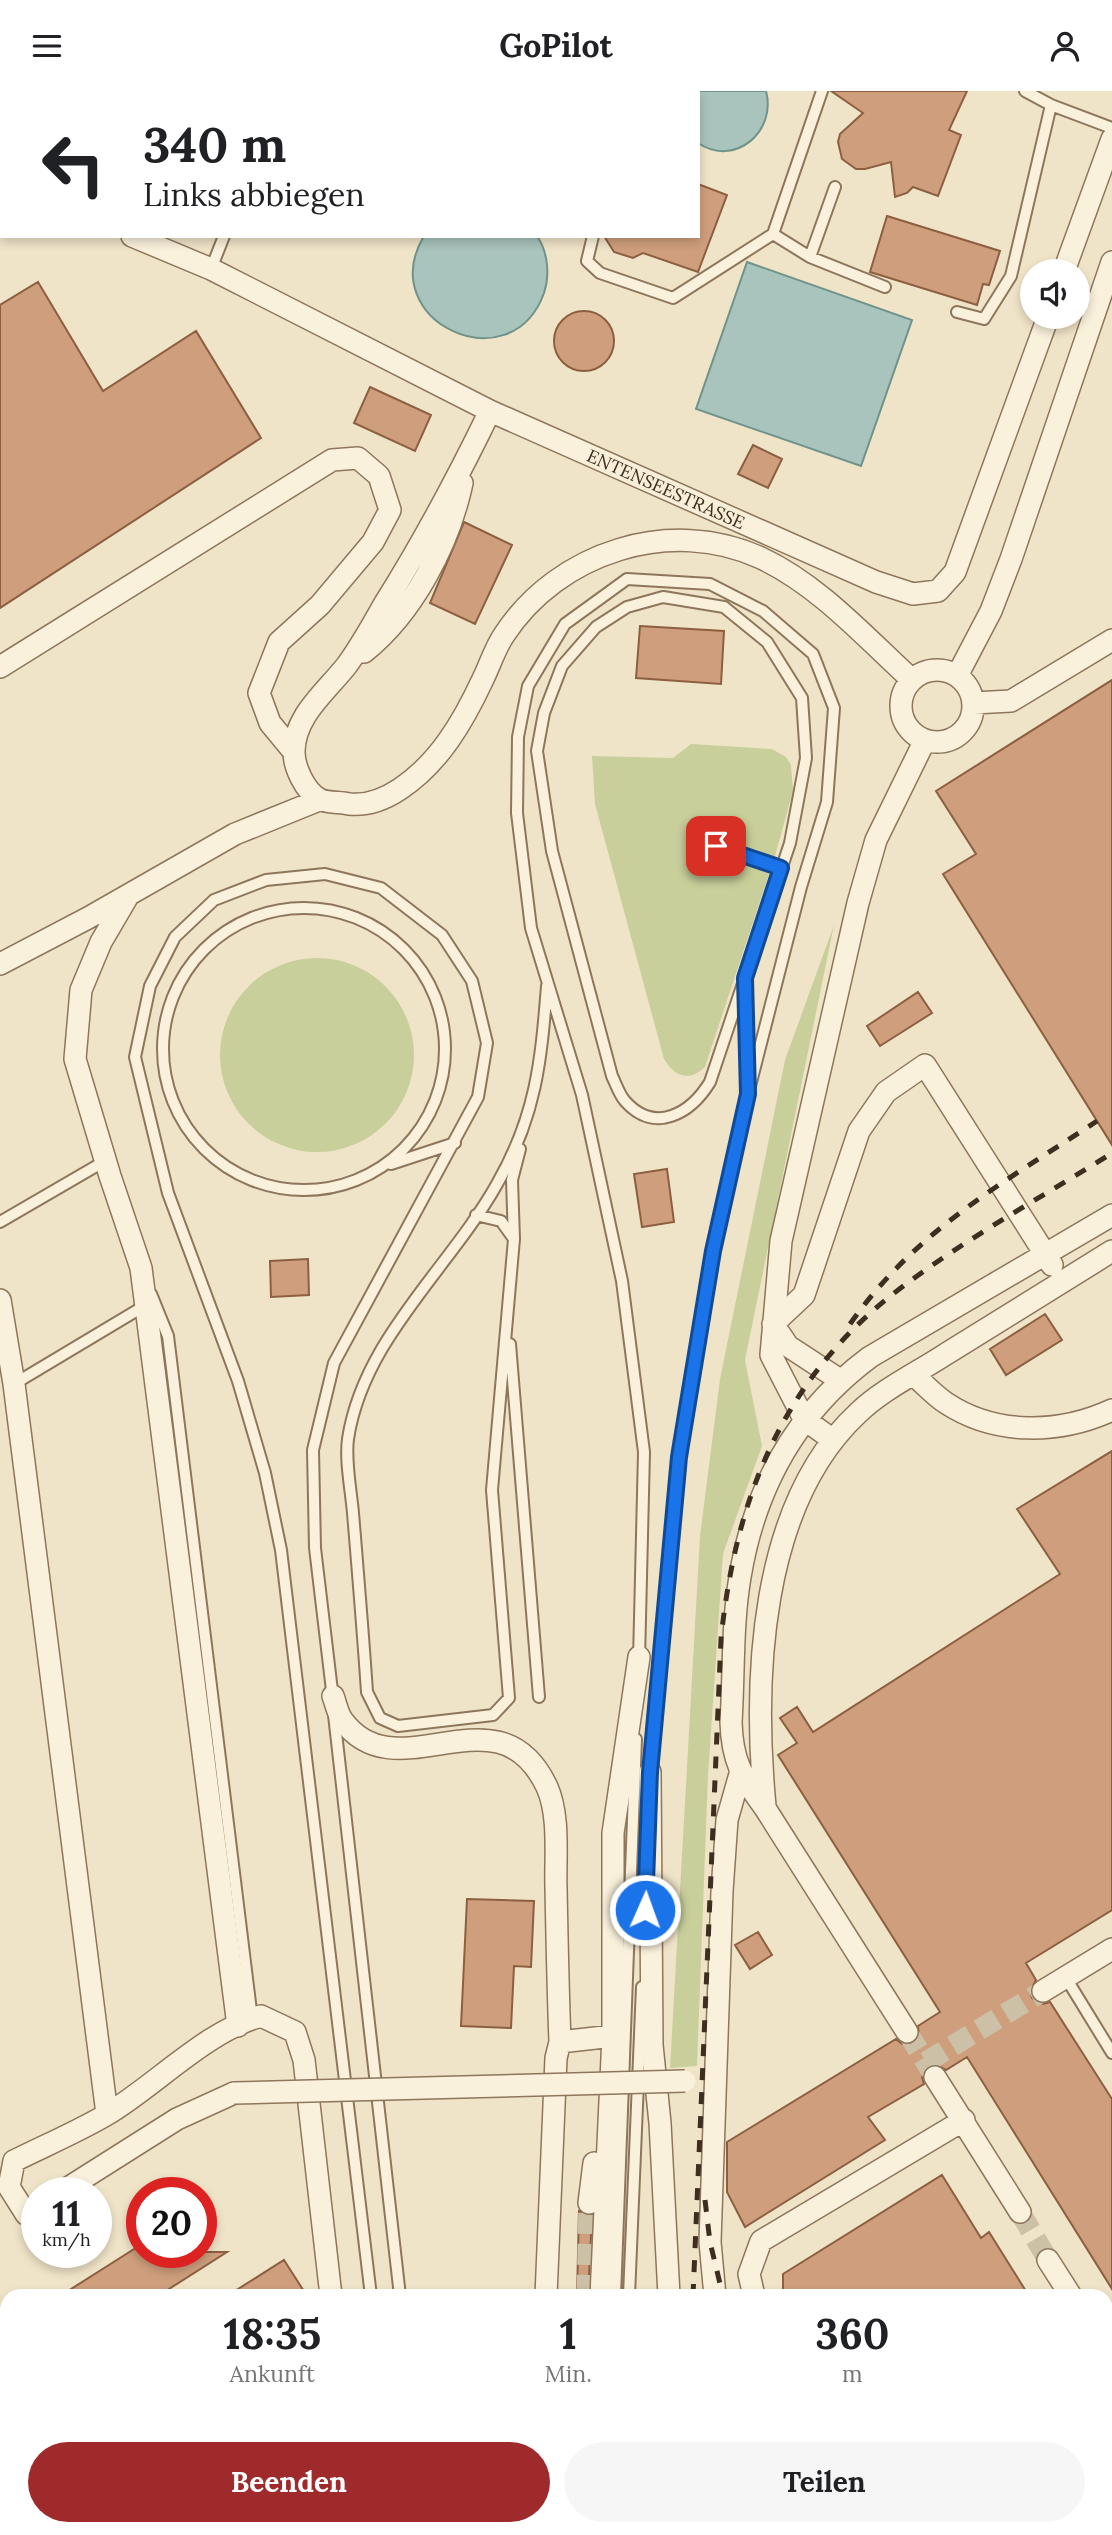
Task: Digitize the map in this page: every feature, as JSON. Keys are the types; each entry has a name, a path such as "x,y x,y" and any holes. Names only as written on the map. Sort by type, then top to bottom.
{"street":[{"path":"1068,259 1112,139"},
{"name":"ENTENSEESTRASSE","path":"137,238 211,269 487,418 876,582 913,594 938,591 955,572 1044,329"},
{"path":"957,676 991,611 1112,262"},
{"path":"294,752 303,717 348,664 380,639 419,588 456,513 467,459 487,418"},
{"path":"0,667 332,460 358,458 379,476 390,510 373,542 320,605 279,642 260,693 270,723 294,752 303,783 320,800"},
{"path":"0,964 128,896 235,834 320,800 359,805 387,798 422,775 450,739 478,691 504,635 539,596 567,573 616,548 656,541 719,542 762,558 793,576 833,608 912,680"},
{"path":"973,703 1011,701 1112,640"},
{"path":"934,670 957,676 971,692 973,703 968,726 949,740 925,740 906,725 902,714 901,702 912,680 934,670"},
{"path":"833,1440 804,1419 771,1355 781,1241 858,903 876,840 925,740"},
{"path":"128,896 101,942 81,990 75,1059 105,1161 141,1268 245,2023"},
{"path":"773,1324 804,1295 859,1131 886,1092 925,1065 1061,1282"},
{"path":"907,2032 765,1808 740,1774 732,1744 731,1721 739,1580 748,1534 784,1450 804,1419 840,1380 870,1357 1112,1215"},
{"path":"765,1808 760,1755 763,1684 776,1562 792,1511 820,1457 859,1412 1112,1251"},
{"path":"0,1300 14,1384 107,2115"},
{"path":"773,1324 788,1346 840,1380"},
{"path":"914,1375 947,1404 995,1425 1060,1427 1112,1410"},
{"path":"601,2289 613,2036 613,1833 639,1657"},
{"path":"332,1696 342,1721 361,1737 382,1748 407,1749 476,1739 497,1739 526,1755 548,1788 555,1825 560,2042 556,2058 545,2289"},
{"path":"650,1772 652,2045 660,2123 669,2289"},
{"path":"714,2289 710,2242 714,2082 727,1820 740,1774"},
{"path":"1043,1991 1112,1949"},
{"path":"21,2206 9,2187 13,2161 107,2115 178,2062 261,2016 295,2032 304,2060 330,2289"},
{"path":"560,2042 613,2036"},
{"path":"935,2077 1020,2212"},
{"path":"85,2177 177,2119 234,2093 714,2082"},
{"path":"589,2203 598,2140 608,2114"},
{"path":"752,2289 749,2274 761,2241 964,2120"},
{"path":"1048,2260 1067,2289"}],"lane":[{"path":"593,238 587,261 600,273 673,298 773,234 822,91"},
{"path":"1032,92 1051,105 1112,128"},
{"path":"957,313 984,319 1011,276 1051,105"},
{"path":"810,257 835,187"},
{"path":"773,234 810,257 885,287"},
{"path":"211,269 223,238"},
{"path":"615,2289 645,1452 622,1281 582,1095 531,928 517,813 518,737 528,685 565,624 627,579 710,585 763,611 813,655 834,708 827,801 801,887 748,1094 713,1251 679,1457 650,1772 629,2289"},
{"path":"663,597 724,607 767,642 802,698 806,758 792,831 745,978 710,1082 699,1100 680,1114 657,1118 640,1112 624,1101 612,1076 552,851 537,751 544,713 562,666 596,627 627,607 663,597"},
{"path":"716,846 781,868"},
{"path":"370,2289 281,1550 265,1473 238,1381 168,1193 135,1057 150,986 174,937 215,899 266,880 325,874 381,888 442,935 472,981 487,1043 478,1097 334,1363 313,1450 315,1548 399,2289"},
{"path":"387,1165 421,1131 442,1087 447,1039 436,993 410,952 372,922 326,907 278,908 233,925 197,955 173,993 162,1038 166,1084 184,1126 215,1160 255,1183 300,1191 345,1185 387,1165 455,1143"},
{"path":"745,978 748,1094"},
{"path":"525,1129 497,1186 387,1341 361,1392 348,1440 367,1692 380,1718 398,1725 493,1715 509,1698 492,1489 514,1239 512,1180 525,1129 540,1069 547,980"},
{"path":"0,1222 105,1161"},
{"path":"476,1215 501,1221 514,1239"},
{"path":"141,1268 168,1336 245,2023"},
{"path":"507,1303 539,1697"},
{"path":"14,1384 146,1305"},
{"path":"1066,1978 1112,2053"}],"green space":[{"path":"691,744 772,749 786,757 791,765 793,791 775,856 705,1067 688,1076 673,1070 664,1059 595,804 592,756 673,758"},
{"path":"834,925 745,1360 762,1446 723,1554 708,1776 697,2066 670,2068 700,1536 720,1379 785,1060"},
{"path":"317,958 354,965 386,986 407,1018 414,1055 407,1092 386,1124 354,1145 317,1152 280,1145 248,1124 227,1092 220,1055 227,1018 248,986 280,965"}],"water":[{"path":"700,91 766,91 768,106 759,132 739,148 712,150 700,144"},
{"path":"423,238 538,238 546,256 547,279 544,293 527,320 504,335 478,338 452,331 431,316 417,294 413,267"},
{"path":"747,262 912,320 861,466 696,409"}],"building":[{"path":"831,91 967,91 949,130 961,135 938,196 913,187 907,193 895,197 891,162 856,169 842,159 838,142 840,134 863,113"},
{"path":"700,185 727,195 698,272 643,253 633,258 614,252 605,238 700,238"},
{"path":"887,216 1000,251 989,285 983,284 977,305 870,272"},
{"path":"38,282 103,391 196,331 261,438 0,608 0,305"},
{"path":"584,311 605,320 614,341 605,362 584,371 563,362 554,341 563,320"},
{"path":"370,387 431,415 415,451 354,423"},
{"path":"753,445 782,459 768,488 738,474"},
{"path":"464,522 512,545 475,624 430,603"},
{"path":"640,626 724,631 721,684 636,678"},
{"path":"1112,680 1112,1145 943,874 976,854 936,791"},
{"path":"918,992 932,1013 880,1046 867,1026"},
{"path":"667,1169 674,1222 642,1227 634,1174"},
{"path":"308,1259 309,1295 271,1297 270,1261"},
{"path":"1045,1314 1062,1340 1006,1375 990,1349"},
{"path":"1112,1451 1112,1910 1026,1963 1036,1980 1030,1991 1032,1998 1043,2004 1050,2002 1112,2099 1112,2289 967,2057 946,2070 935,2064 927,2066 922,2077 924,2084 868,2117 885,2140 745,2227 727,2192 727,2142 896,2039 902,2044 913,2043 919,2037 918,2026 940,2012 778,1755 797,1743 780,1718 797,1707 813,1732 1060,1574 1017,1509"},
{"path":"467,1899 534,1901 531,1967 514,1966 511,2028 461,2026"},
{"path":"758,1932 772,1955 750,1969 735,1945"},
{"path":"942,2175 981,2238 989,2232 1025,2289 783,2289 783,2274"},
{"path":"579,2211 592,2216 588,2289 577,2289"},
{"path":"217,2252 227,2252 217,2258"},
{"path":"126,2254 126,2268 202,2268 169,2289 71,2289 104,2268 112,2268 112,2263"},
{"path":"284,2260 303,2289 238,2289"}],"tunnel":[{"path":"926,2062 1043,1991"},
{"path":"907,2032 932,2072"},
{"path":"587,2289 589,2203"},
{"path":"1020,2212 1048,2260"}],"railway":[{"path":"850,1324 903,1261 932,1235 995,1188 1097,1121"},
{"path":"693,2289 721,1639 738,1539 752,1492 770,1448 793,1405 821,1366 854,1328 893,1294 946,1256 1112,1153"},
{"path":"705,2200 710,2242 721,2289"}],"route":[{"path":"645,1910 650,1772 679,1457 713,1251 748,1094 745,978 781,868 716,846"}]}
